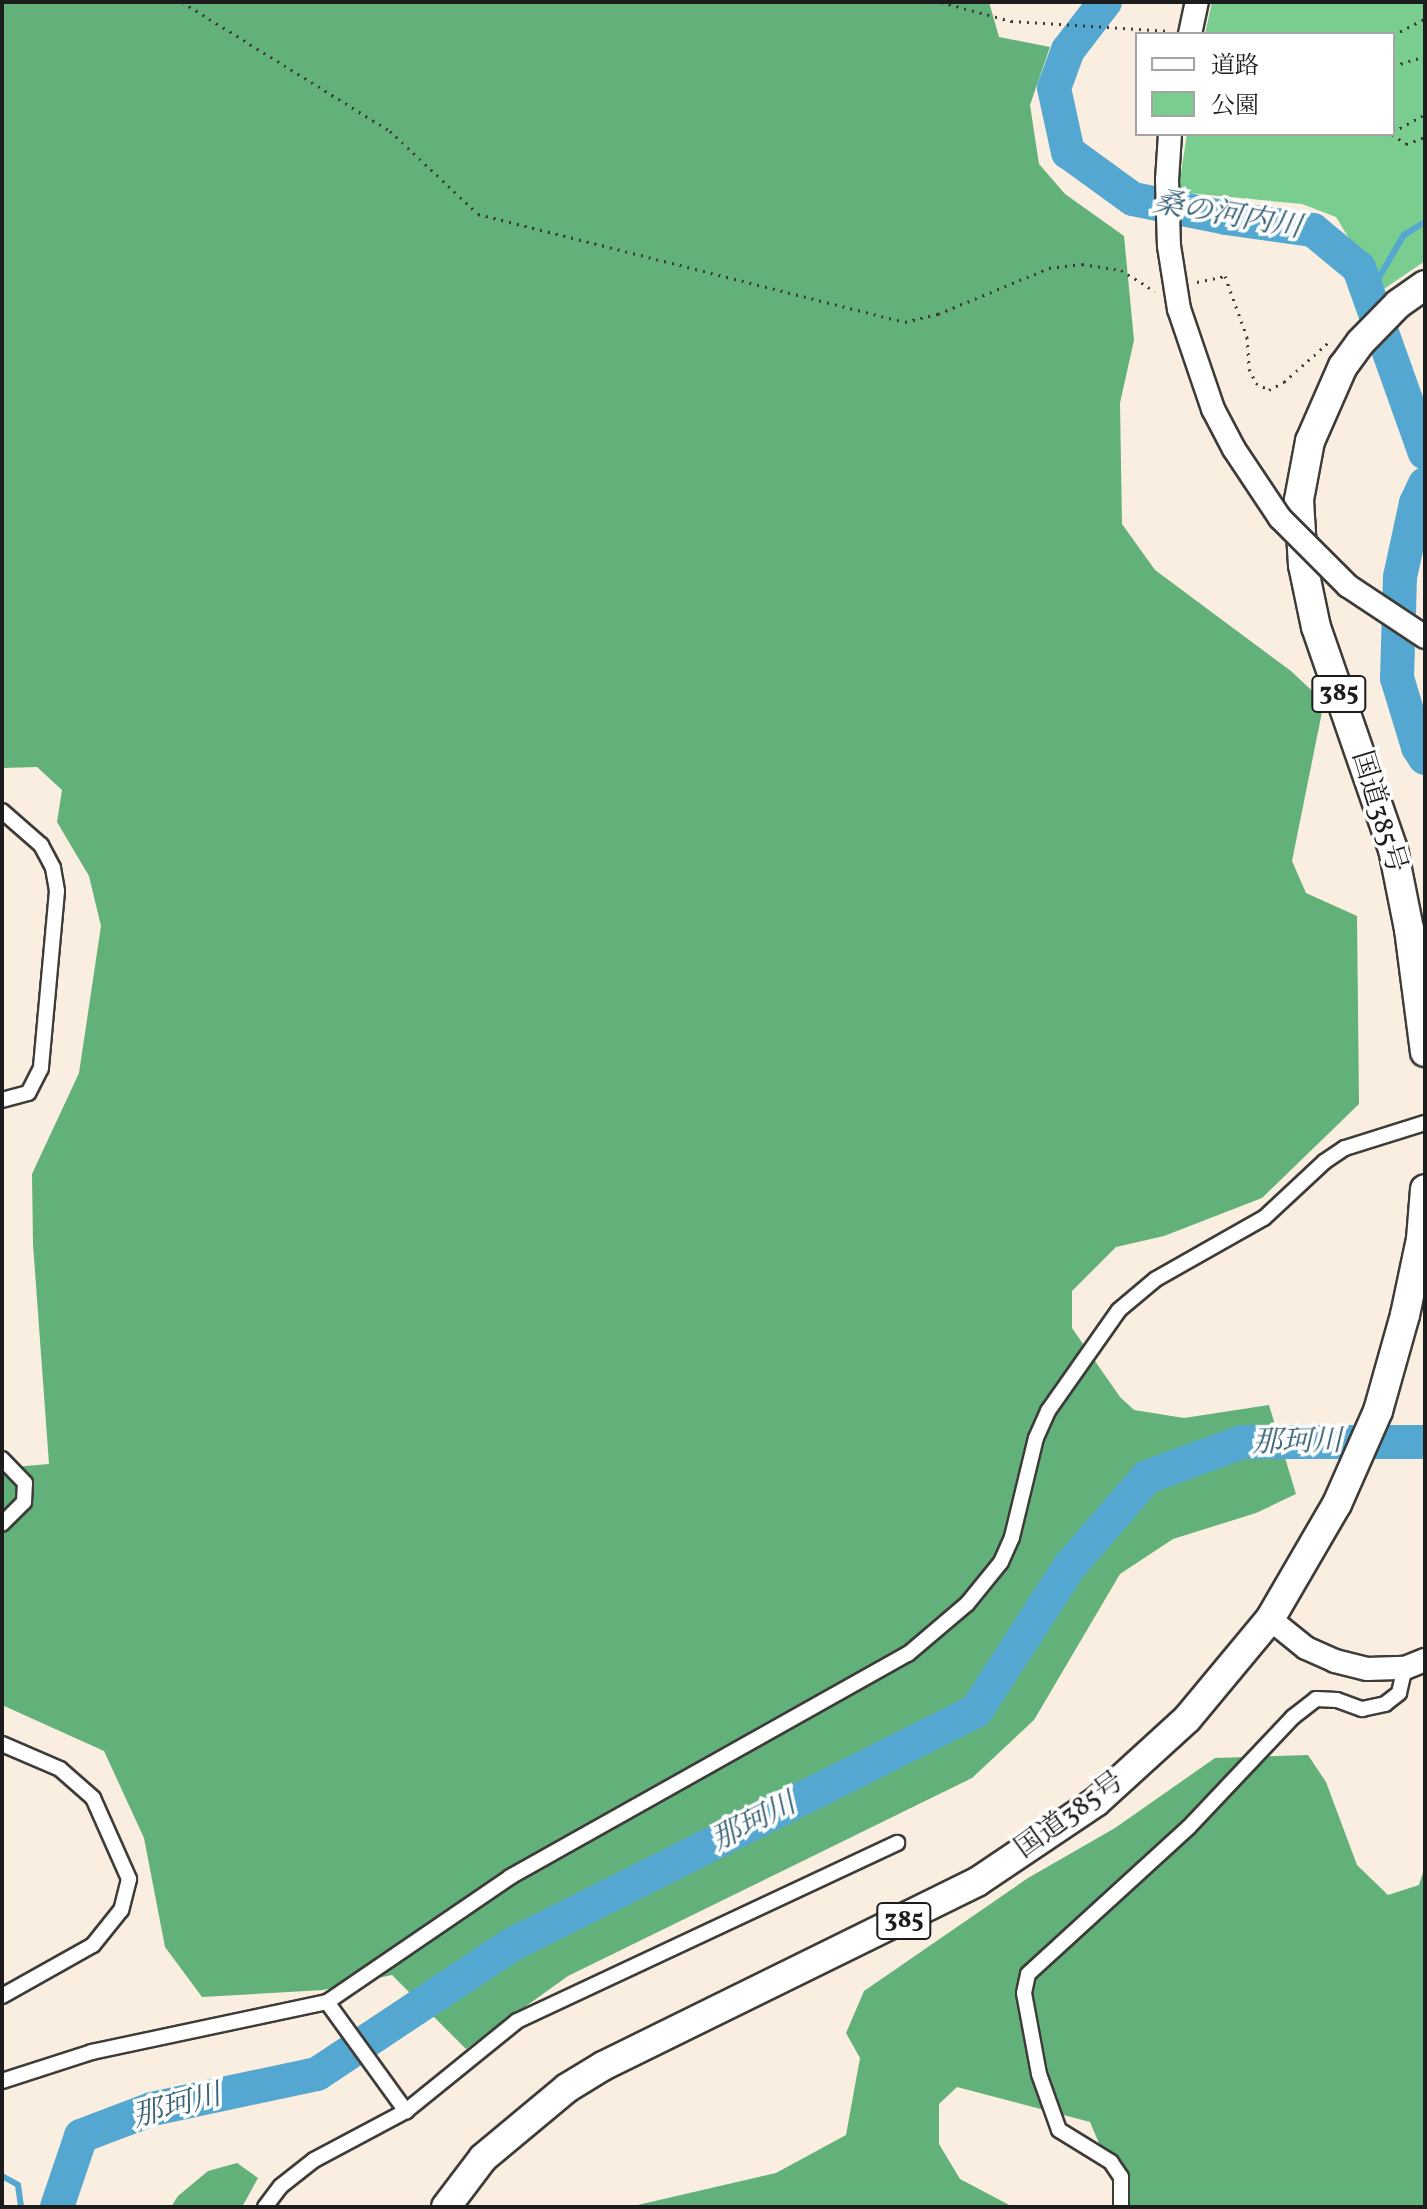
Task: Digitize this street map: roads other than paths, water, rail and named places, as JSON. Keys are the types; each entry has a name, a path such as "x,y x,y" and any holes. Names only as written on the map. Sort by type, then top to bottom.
{"highway":[{"name":"国道385号","path":"1425,285 1398,304 1360,343 1343,366 1310,441 1299,500 1303,565 1316,627 1393,849 1409,929 1425,1052"},
{"name":"国道385号","path":"446,2207 483,2158 567,2088 603,2066 923,1911 1056,1831 1096,1802 1187,1719 1270,1619 1337,1504 1378,1411 1405,1315 1421,1239 1425,1189"}],"main road":[{"path":"1190,32 1197,2"},
{"path":"1170,136 1169,246 1179,309 1213,409 1234,449 1280,518 1348,586 1425,637"},
{"path":"1270,1619 1306,1648 1335,1661 1367,1669 1415,1664"}],"street":[{"path":"2,811 41,845 53,868 57,891 41,1068 28,1093 2,1100"},
{"path":"2,2081 92,2052 327,2002 510,1877 908,1654 942,1629 984,1585 1001,1562 1012,1537 1036,1438 1048,1411 1119,1310 1156,1279 1264,1218 1324,1162 1345,1148 1425,1123"},
{"path":"2,1459 25,1483 24,1502 2,1524"},
{"path":"1121,2207 1121,2177 1111,2162 1059,2130 1039,2074 1024,1993 1028,1974 1189,1827 1293,1717 1316,1699 1337,1700 1362,1709 1385,1704 1399,1693 1415,1664"},
{"path":"2,1744 60,1769 93,1798 129,1879 121,1910 93,1945 2,1996"},
{"path":"265,2207 281,2186 314,2160 406,2111 517,2021 897,1843"},
{"path":"327,2002 406,2111"}],"waterway":[{"name":"桑の河内川","path":"1105,2 1068,50 1054,88 1068,152 1133,199 1226,218 1313,230 1359,268 1425,453"},
{"path":"1368,296 1404,235 1425,222"},
{"name":"桑の河内川","path":"1425,484 1416,503 1400,577 1397,678 1418,747 1425,758"},
{"name":"那珂川","path":"57,2207 81,2136 152,2109 317,2074 513,1944 976,1711 1069,1567 1147,1477 1242,1442 1425,1442"},
{"path":"2,2176 18,2185 21,2207"}]}
